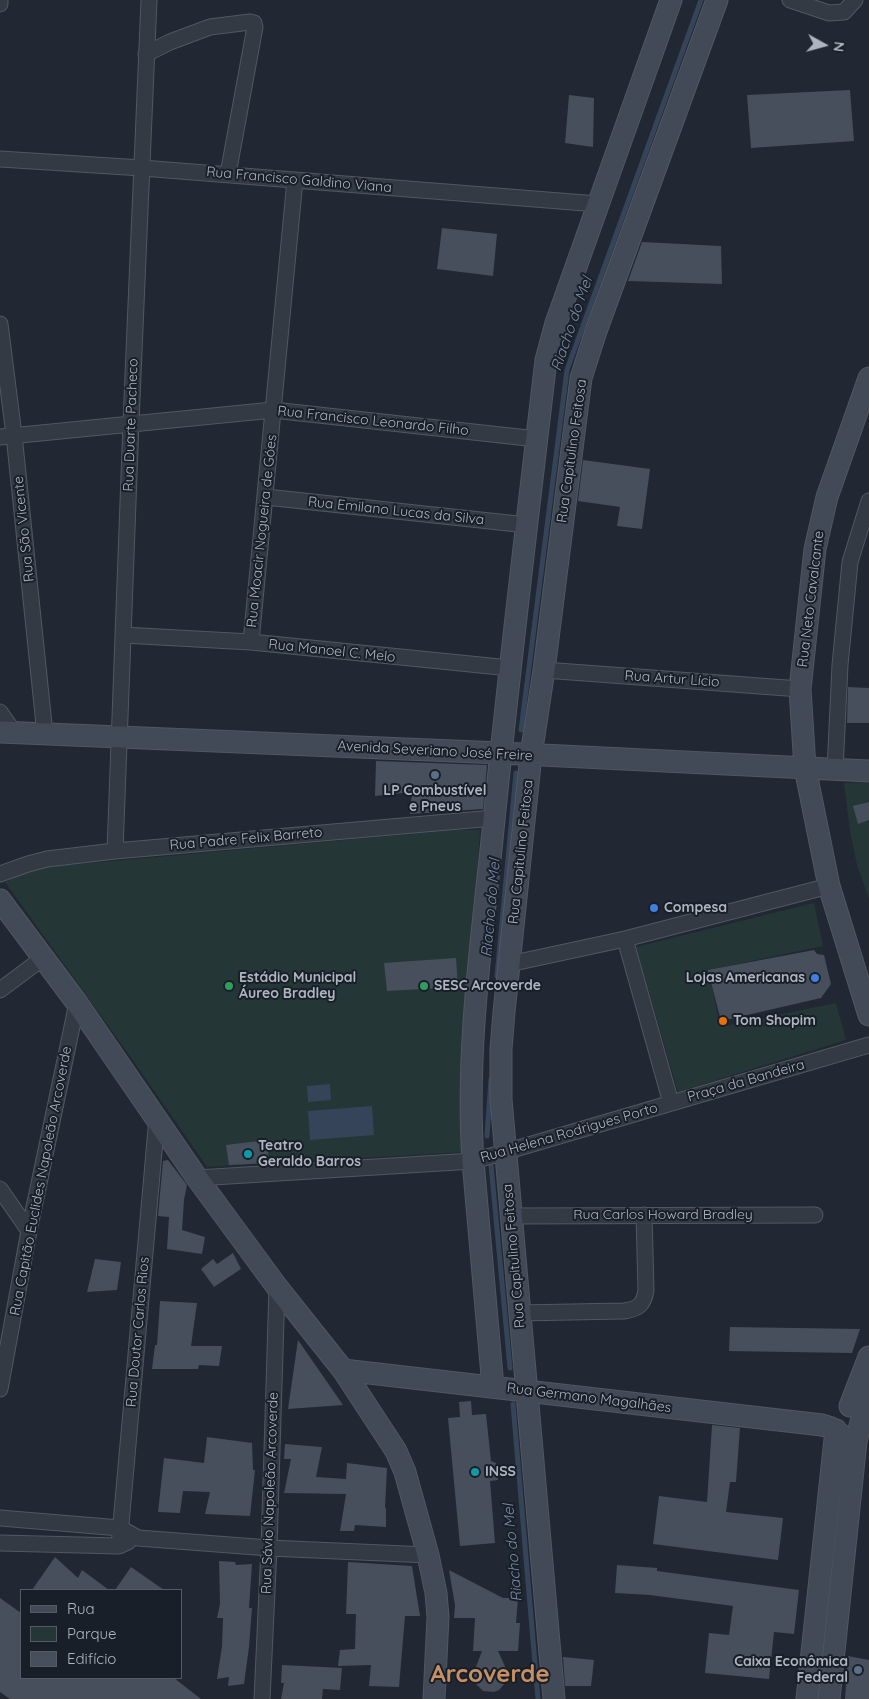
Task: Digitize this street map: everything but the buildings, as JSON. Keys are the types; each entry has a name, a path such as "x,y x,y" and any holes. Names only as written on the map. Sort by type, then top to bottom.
{"street":[{"name":"Rua Duarte Pacheco","path":"115,851 118,737 149,0"},
{"path":"493,1387 471,1130 472,1053 510,668 546,360 556,323 671,0"},
{"name":"Rua Capitulino Feitosa","path":"554,1699 525,1390 500,1074 509,964 531,755 544,670 581,378 599,322 717,0"},
{"path":"790,0 829,13 844,12 855,0"},
{"path":"146,54 170,42 210,27 254,23 255,27 228,174"},
{"name":"Rua Francisco Galdino Viana","path":"0,159 228,174 598,204"},
{"name":"Rua Moacir Nogueira de Góes","path":"251,642 294,180"},
{"name":"Rua São Vicente","path":"0,324 7,436 45,734"},
{"name":"Rua Neto Cavalcante","path":"805,768 800,689 815,549 827,497 869,378"},
{"name":"Rua Francisco Leonardo Filho","path":"7,436 131,422 273,410 537,439"},
{"name":"Rua Emilano Lucas da Silva","path":"266,497 527,525"},
{"path":"835,770 840,665 850,562 869,501"},
{"name":"Rua Manoel C. Melo","path":"123,635 251,642 510,668"},
{"name":"Rua Artur Lício","path":"544,670 800,689"},
{"path":"0,712 7,732"},
{"name":"Avenida Severiano José Freire","path":"7,732 869,771"},
{"path":"805,768 829,886 869,1015"},
{"name":"Rua Padre Felix Barreto","path":"0,874 47,859 115,851 494,818"},
{"path":"509,964 624,939 829,886"},
{"path":"0,900 77,1003 198,1178 277,1287 343,1370 396,1451 405,1472 428,1555 436,1592 438,1617 434,1699"},
{"name":"Praça da Bandeira","path":"624,939 672,1103 869,1045"},
{"path":"0,990 43,958"},
{"name":"Rua Capitão Euclides Napoleão Arcoverde","path":"0,1388 29,1231 77,1003"},
{"name":"Rua Helena Rodrigues Porto","path":"198,1178 473,1160 672,1103"},
{"name":"Rua Doutor Carlos Rios","path":"119,1546 156,1118"},
{"path":"0,1189 29,1231"},
{"path":"519,1313 624,1311 641,1306 645,1299 646,1290 644,1215"},
{"name":"Rua Carlos Howard Bradley","path":"512,1216 815,1215"},
{"name":"Rua Sávio Napoleão Arcoverde","path":"262,1699 269,1548 277,1287"},
{"path":"807,1699 836,1430 847,1415 869,1358"},
{"name":"Rua Germano Magalhães","path":"343,1370 822,1425 836,1430"},
{"path":"829,1699 853,1464 861,1420 869,1392"},
{"path":"836,1430 849,1448 853,1464"},
{"path":"0,1518 120,1528 138,1538 269,1548 428,1555"},
{"path":"0,1543 119,1546 138,1538"},
{"path":"820,1571 841,1573"}],"green space":[{"path":"844,783 869,783 869,899 857,865 850,831"},
{"path":"456,830 480,830 463,1108 464,1152 207,1167 5,882 35,868"},
{"path":"814,903 823,946 709,970 720,1027 836,1003 846,1040 678,1092 636,947"}],"water":[{"path":"330,1084 331,1100 308,1102 307,1086"},
{"path":"372,1106 374,1135 310,1140 308,1111"}],"waterway":[{"name":"Riacho do Mel","path":"521,730 567,370 701,0"},
{"name":"Riacho do Mel","path":"497,976 516,773"},
{"name":"Riacho do Mel","path":"487,1136 491,1079"},
{"name":"Riacho do Mel","path":"491,1165 510,1368"},
{"name":"Riacho do Mel","path":"513,1404 538,1699"}],"place":[{"name":"LP Combustível e Pneus","path":"435,775"},
{"name":"Compesa","path":"654,908"},
{"name":"Lojas Americanas","path":"815,978"},
{"name":"Estádio Municipal Áureo Bradley","path":"229,986"},
{"name":"SESC Arcoverde","path":"424,986"},
{"name":"Tom Shopim","path":"723,1021"},
{"name":"Teatro Geraldo Barros","path":"248,1154"},
{"name":"INSS","path":"475,1472"},
{"name":"Caixa Econômica Federal","path":"858,1670"}],"district":[{"name":"Arcoverde","path":"490,1675"}]}
